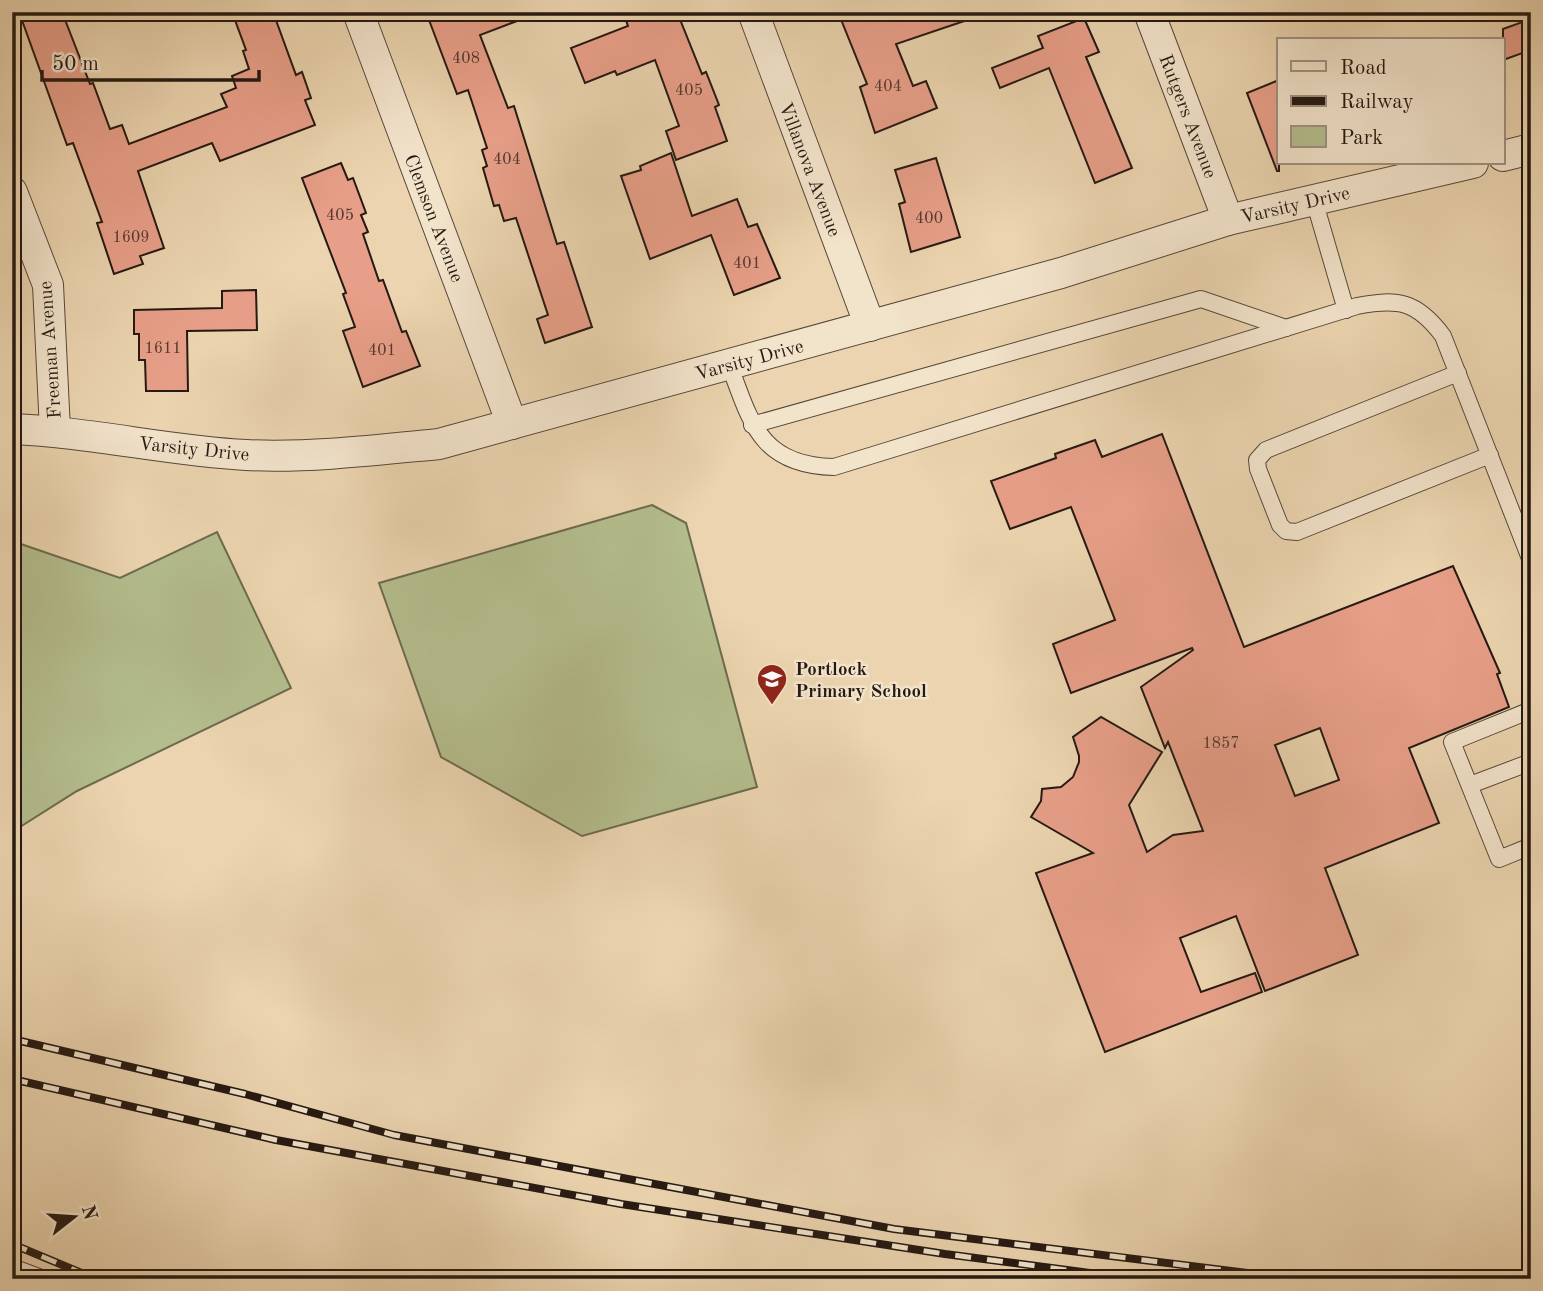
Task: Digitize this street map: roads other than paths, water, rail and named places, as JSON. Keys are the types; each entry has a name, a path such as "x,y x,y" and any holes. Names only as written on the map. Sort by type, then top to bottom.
{"street":[{"name":"Clemson Avenue","path":"358,12 512,424"},
{"name":"Villanova Avenue","path":"753,12 870,326"},
{"name":"Rutgers Avenue","path":"1149,12 1228,220"},
{"path":"1504,156 1531,149"},
{"name":"Varsity Drive","path":"12,429 55,431 248,455 357,452 439,444 1061,273 1228,220 1469,164"},
{"name":"Freeman Avenue","path":"12,191 48,285 55,431"}],"lane":[{"path":"1314,200 1346,310"},
{"path":"752,425 1201,299 1286,328"},
{"path":"729,364 752,425 765,441 784,456 813,467 834,467 1346,310 1384,301 1408,306 1428,315 1443,336 1531,561"},
{"path":"1458,373 1266,450 1257,460 1258,469 1280,525 1286,531 1297,533 1490,455"},
{"path":"1531,710 1452,741 1499,859 1531,846"},
{"path":"1470,785 1531,762"},
{"path":"12,1267 44,1279"}],"railway":[{"path":"12,1039 245,1094 394,1135 894,1229 1296,1279"},
{"path":"12,1079 276,1140 621,1204 945,1254 1136,1279"},
{"path":"12,1244 96,1279"}],"place":[{"name":"Portlock Primary School","path":"772,706"}]}
